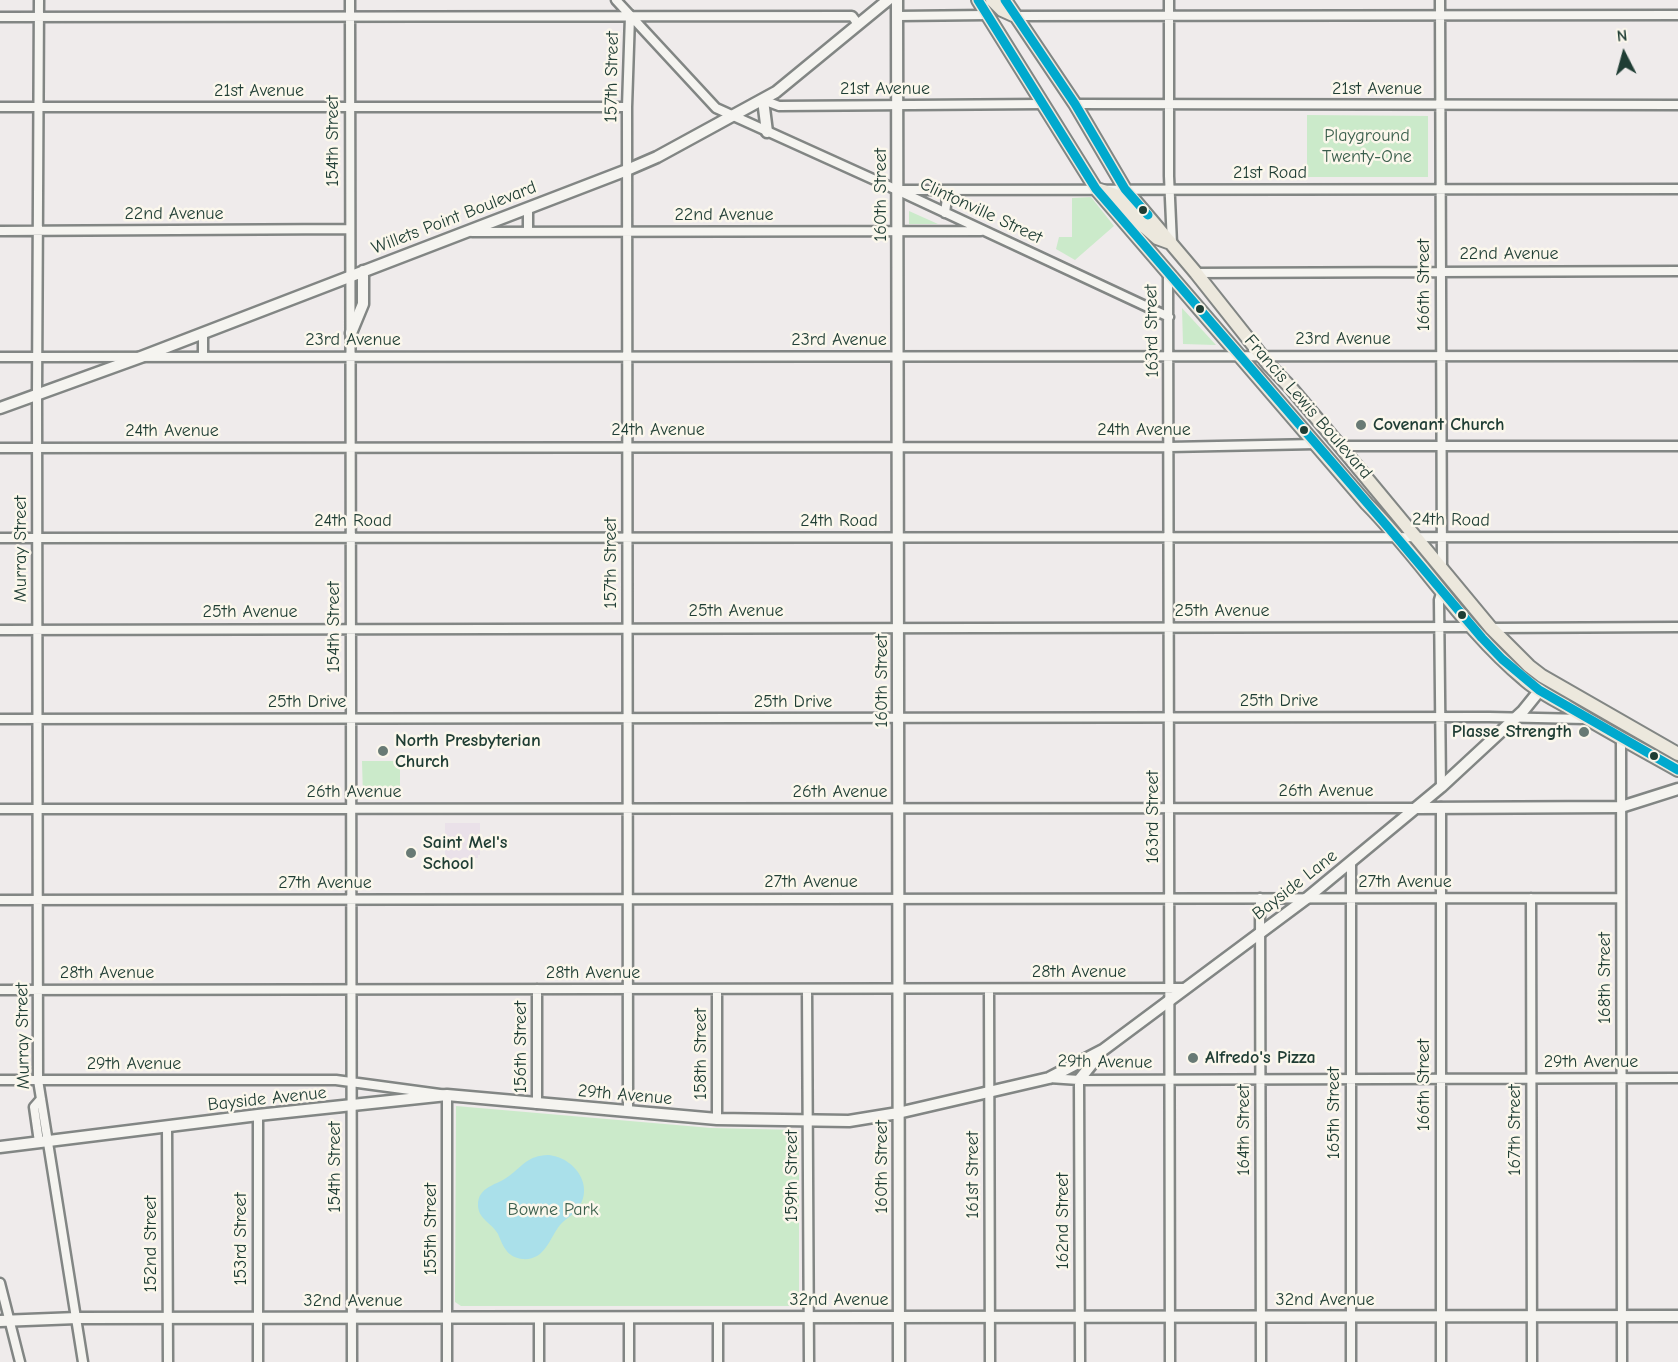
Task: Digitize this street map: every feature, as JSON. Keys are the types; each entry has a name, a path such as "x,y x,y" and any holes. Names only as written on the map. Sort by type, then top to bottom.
{"main road":[{"name":"Francis Lewis Boulevard","path":"978,0 1096,189 1397,536 1472,627 1524,680 1586,719 1678,770"},
{"path":"992,0 1002,10 1014,16"},
{"name":"Francis Lewis Boulevard","path":"1005,0 1075,104 1125,189 1196,273 1261,356 1340,446 1491,628 1542,676 1678,754"},
{"path":"1096,189 1115,195 1151,233 1172,244"}],"street":[{"name":"Murray Street","path":"39,0 38,1080 41,1099 34,1107 44,1141 83,1362"},
{"name":"154th Street","path":"350,0 352,1362"},
{"name":"Clintonville Street","path":"616,0 716,108 1169,317"},
{"name":"Willets Point Boulevard","path":"0,408 141,357 657,157 776,92 888,0"},
{"name":"160th Street","path":"897,0 899,1362"},
{"path":"1168,0 1172,244"},
{"name":"166th Street","path":"1440,0 1442,570"},
{"path":"898,16 987,15"},
{"path":"1014,16 1678,15"},
{"name":"157th Street","path":"628,1111 627,107 630,16"},
{"path":"0,17 852,16 858,24"},
{"path":"763,100 767,132"},
{"name":"21st Avenue","path":"763,100 779,106 1044,104"},
{"name":"21st Avenue","path":"1075,104 1678,105"},
{"name":"21st Avenue","path":"0,107 627,107"},
{"name":"21st Road","path":"897,190 1678,189"},
{"path":"945,213 948,190"},
{"path":"528,208 528,232"},
{"name":"22nd Avenue","path":"0,231 349,229"},
{"name":"22nd Avenue","path":"465,232 983,231"},
{"path":"351,333 363,304 363,271"},
{"name":"22nd Avenue","path":"1196,273 1678,271"},
{"name":"163rd Street","path":"1168,272 1170,357 1170,1362"},
{"path":"203,333 203,357"},
{"name":"23rd Avenue","path":"0,357 1678,356"},
{"name":"24th Avenue","path":"0,448 1169,447 1316,444"},
{"path":"1340,446 1678,446"},
{"name":"24th Road","path":"0,538 1678,537"},
{"path":"1441,787 1439,600 1442,590"},
{"name":"25th Avenue","path":"0,630 38,628 1472,627"},
{"path":"1491,628 1678,627"},
{"name":"Bayside Lane","path":"1048,1078 1103,1050 1307,898 1418,808 1517,717 1540,690"},
{"name":"25th Drive","path":"0,719 1440,717 1586,719"},
{"name":"168th Street","path":"1621,738 1622,1362"},
{"name":"26th Avenue","path":"0,809 1621,807 1678,789"},
{"name":"166th Street","path":"1441,807 1441,1362"},
{"name":"165th Street","path":"1351,863 1351,1362"},
{"name":"164th Street","path":"1260,898 1260,1362"},
{"name":"167th Street","path":"1531,898 1532,1362"},
{"name":"27th Avenue","path":"0,900 1621,898"},
{"name":"28th Avenue","path":"0,990 1186,988"},
{"name":"156th Street","path":"537,989 537,1104"},
{"name":"158th Street","path":"717,989 717,1119"},
{"name":"159th Street","path":"807,989 809,1362"},
{"name":"161st Street","path":"989,989 990,1362"},
{"path":"1079,1080 1103,1050"},
{"name":"29th Avenue","path":"537,1104 717,1119 808,1121 849,1120 898,1113 1048,1078 1079,1080 1678,1078"},
{"name":"29th Avenue","path":"0,1080 332,1080 447,1095"},
{"name":"162nd Street","path":"1079,1080 1080,1362"},
{"name":"Bayside Avenue","path":"0,1147 258,1115 351,1107 447,1095 537,1104"},
{"name":"155th Street","path":"447,1095 447,1362"},
{"name":"153rd Street","path":"258,1115 258,1362"},
{"name":"152nd Street","path":"167,1126 168,1362"},
{"path":"0,1283 5,1321 20,1362"},
{"name":"32nd Avenue","path":"5,1321 77,1318 258,1317 1678,1316"},
{"path":"538,1317 539,1362"},
{"path":"628,1317 629,1362"},
{"path":"718,1317 718,1362"}],"shaded area":[{"path":"445,823 480,823 480,855 478,858 465,858 464,863 461,863 461,869 445,869"}],"green space":[{"name":"Playground Twenty-One","path":"1307,115 1428,116 1428,177 1307,177"},
{"path":"1091,197 1114,226 1075,260 1056,249 1059,237 1072,237 1072,198"},
{"path":"909,211 938,224 909,224"},
{"path":"1182,308 1216,345 1183,344"},
{"path":"362,761 400,761 400,797 363,797"},
{"name":"Bowne Park","path":"456,1106 711,1128 799,1130 799,1306 461,1306 455,1302"}],"water":[{"path":"548,1155 566,1161 574,1167 583,1183 582,1201 577,1210 560,1225 541,1253 530,1259 517,1258 506,1250 498,1234 480,1214 479,1199 485,1190 505,1179 526,1162 535,1157"}],"transit line":[{"path":"978,0 1096,189 1482,638 1502,659 1539,690 1678,770"},
{"path":"1005,0 1075,104 1125,189 1148,215"}],"place":[{"name":"Covenant Church","path":"1361,425"},
{"name":"Plasse Strength","path":"1584,732"},
{"name":"North Presbyterian Church","path":"383,751"},
{"name":"Saint Mel's School","path":"411,853"},
{"name":"Alfredo's Pizza","path":"1193,1058"}]}
